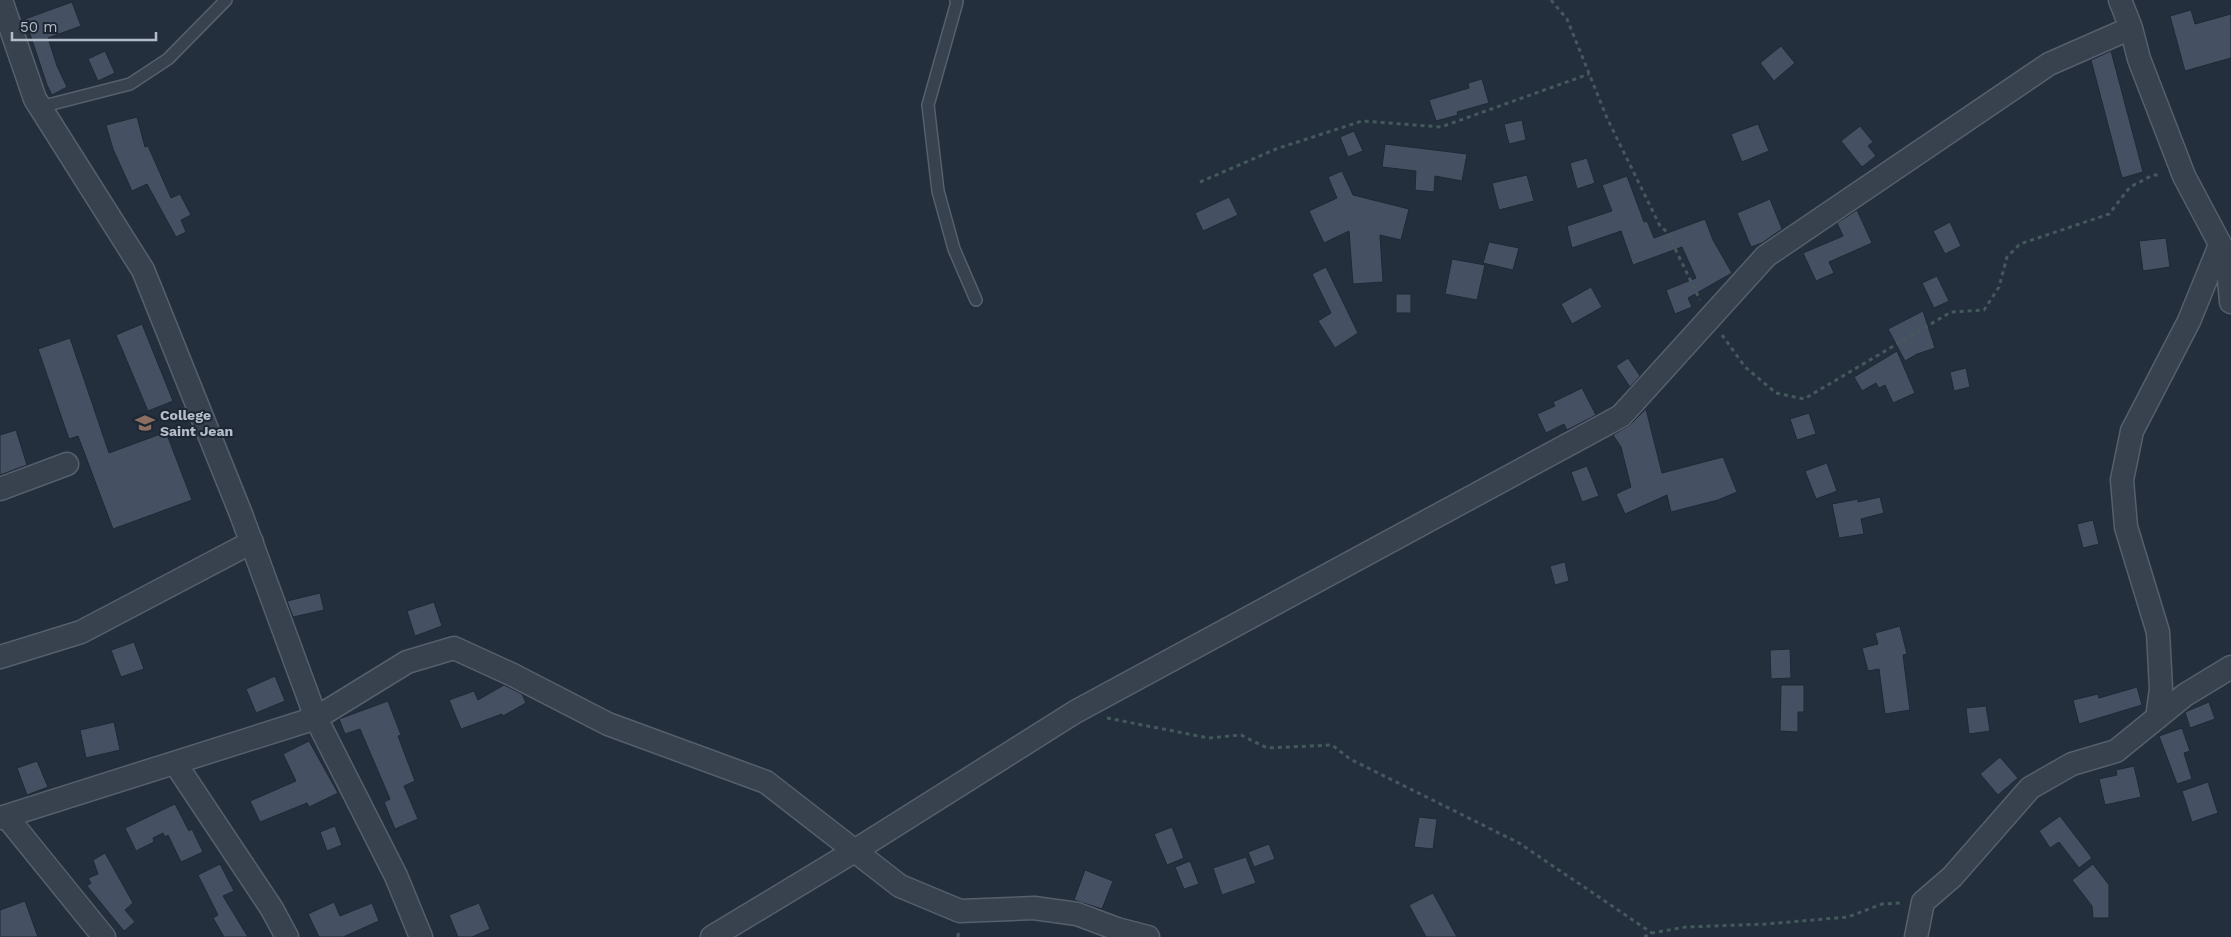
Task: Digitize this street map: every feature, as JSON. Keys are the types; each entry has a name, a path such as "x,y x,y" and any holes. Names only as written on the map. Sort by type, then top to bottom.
{"street":[{"path":"1,0 35,100 143,270 252,542 316,718 396,876 421,937"},
{"path":"2120,0 2131,28 2138,59 2184,176 2227,257 2231,302"},
{"path":"712,937 856,850 1075,712 1621,416 1766,256 2049,64 2131,28"},
{"path":"2157,718 2161,689 2158,632 2126,527 2122,480 2132,431 2190,321 2220,245"},
{"path":"0,489 67,464"},
{"path":"0,657 81,632 252,542"},
{"path":"104,937 3,817 316,718 407,662 454,648 513,675 608,724 766,782 900,886 960,911 1034,908 1076,914 1116,933 1148,937"},
{"path":"1916,937 1923,902 1952,877 2030,788 2072,764 2116,751 2186,695 2231,668"},
{"path":"175,763 272,909 287,937"}],"lane":[{"path":"40,107 130,84 168,59 226,0"},
{"path":"956,0 928,105 938,191 954,249 976,300"}],"path":[{"path":"1551,0 1567,19 1607,118 1660,226 1667,232 1709,318 1745,367 1776,393 1804,399 1951,312 1984,310 1999,287 2007,257 2020,244 2109,214 2130,187 2153,174 2184,176"},
{"path":"1200,182 1276,149 1362,121 1441,127 1589,74"},
{"path":"1075,712 1209,738 1241,735 1267,748 1332,745 1350,759 1518,843 1652,933"},
{"path":"1644,937 1652,933 1686,927 1766,924 1848,917 1882,904 1923,902"}],"building":[{"path":"72,2 81,26 48,38 57,66 67,87 52,95 25,19"},
{"path":"2191,10 2195,24 2231,14 2231,58 2185,71 2170,16"},
{"path":"1781,46 1795,63 1774,81 1760,63"},
{"path":"105,51 115,73 98,81 88,59"},
{"path":"2111,51 2143,172 2122,178 2091,60"},
{"path":"1482,79 1489,103 1457,112 1458,115 1436,121 1429,100 1469,88 1468,83"},
{"path":"137,117 145,147 148,146 171,198 180,194 191,215 181,220 186,232 176,237 147,184 132,191 113,149 106,125"},
{"path":"1522,120 1526,140 1509,144 1504,124"},
{"path":"1758,124 1769,151 1742,162 1731,134"},
{"path":"1860,126 1873,142 1868,146 1876,156 1862,167 1841,141"},
{"path":"1354,131 1363,151 1348,157 1340,137"},
{"path":"1385,144 1467,154 1462,181 1435,176 1434,192 1415,190 1416,171 1382,167"},
{"path":"1587,158 1595,183 1577,189 1570,163"},
{"path":"1342,171 1353,195 1409,209 1401,240 1380,235 1383,282 1353,284 1349,231 1324,243 1309,211 1337,198 1328,177"},
{"path":"1527,175 1534,201 1499,210 1492,183"},
{"path":"1627,176 1644,222 1647,221 1654,238 1705,219 1713,240 1732,273 1688,298 1692,307 1675,314 1666,290 1696,278 1682,247 1633,265 1621,231 1572,248 1567,226 1612,211 1602,185"},
{"path":"1229,197 1238,215 1203,231 1195,213"},
{"path":"1770,199 1782,229 1762,243 1751,247 1737,213"},
{"path":"1857,210 1872,243 1829,262 1834,273 1816,281 1803,253 1843,236 1837,223"},
{"path":"1950,222 1961,246 1945,254 1933,231"},
{"path":"2166,238 2170,267 2143,271 2139,241"},
{"path":"1489,242 1519,248 1513,270 1483,263"},
{"path":"1452,259 1485,265 1477,300 1445,294"},
{"path":"1326,267 1358,333 1335,348 1318,321 1331,313 1312,274"},
{"path":"1937,276 1949,301 1934,308 1922,283"},
{"path":"1591,287 1602,307 1572,324 1561,304"},
{"path":"1396,294 1411,294 1411,313 1396,313"},
{"path":"1923,311 1935,348 1917,354 1905,361 1888,329"},
{"path":"142,324 173,401 148,411 116,335"},
{"path":"70,338 109,453 166,432 192,500 113,529 78,436 69,439 38,349"},
{"path":"1897,351 1915,393 1893,403 1885,385 1879,388 1876,383 1862,391 1854,377"},
{"path":"1628,358 1640,376 1630,387 1616,366"},
{"path":"1966,368 1970,387 1954,391 1950,372"},
{"path":"1582,388 1596,415 1567,430 1564,424 1546,433 1537,414 1555,406 1553,402"},
{"path":"1646,409 1662,473 1723,457 1737,492 1718,500 1671,512 1667,495 1625,514 1616,494 1631,487 1621,447 1613,435 1630,425"},
{"path":"1809,413 1816,434 1797,440 1790,419"},
{"path":"16,430 27,465 0,475 0,435"},
{"path":"1827,463 1837,491 1816,499 1805,471"},
{"path":"1587,466 1599,496 1582,502 1571,472"},
{"path":"1880,497 1884,513 1861,519 1864,534 1839,538 1832,504 1858,499 1858,502"},
{"path":"2093,520 2099,544 2083,548 2077,524"},
{"path":"1565,562 1569,581 1555,585 1550,566"},
{"path":"320,593 324,610 293,617 287,601"},
{"path":"434,602 442,626 415,636 407,611"},
{"path":"1900,626 1907,654 1903,655 1910,710 1885,714 1879,669 1868,671 1862,648 1878,644 1875,633"},
{"path":"134,642 144,669 121,677 111,650"},
{"path":"1790,649 1791,678 1771,679 1770,650"},
{"path":"275,676 285,701 256,713 246,689"},
{"path":"504,685 522,694 526,703 503,716 502,714 461,729 449,700 474,691 478,700"},
{"path":"1781,685 1804,685 1804,712 1798,712 1798,732 1780,731"},
{"path":"2137,687 2142,705 2079,724 2073,700 2098,694 2099,698"},
{"path":"388,701 401,735 398,736 415,781 404,786 418,819 395,829 384,802 390,799 360,729 345,734 339,719"},
{"path":"2209,702 2215,719 2190,728 2185,712"},
{"path":"1986,706 1990,731 1969,734 1966,708"},
{"path":"114,722 120,750 86,758 80,730"},
{"path":"2182,728 2190,751 2184,753 2192,779 2177,784 2159,736"},
{"path":"309,741 338,793 309,807 307,803 260,822 250,801 296,781 283,754"},
{"path":"2000,757 2018,778 1998,795 1980,774"},
{"path":"37,761 48,787 27,795 17,768"},
{"path":"2134,766 2141,797 2105,805 2099,779 2117,775 2116,770"},
{"path":"2208,782 2218,813 2192,822 2182,791"},
{"path":"175,804 189,831 192,829 203,852 181,862 168,835 165,837 163,833 153,838 154,842 136,851 125,828"},
{"path":"2060,816 2092,858 2079,868 2059,842 2050,848 2039,831"},
{"path":"1419,817 1437,819 1433,849 1414,847"},
{"path":"335,826 342,845 327,851 320,832"},
{"path":"1172,827 1184,858 1167,865 1154,834"},
{"path":"1269,844 1275,859 1254,867 1248,852"},
{"path":"105,853 133,903 125,910 135,922 124,931 87,886 91,883 88,878 98,874 93,860"},
{"path":"1246,857 1256,883 1222,895 1213,868"},
{"path":"1190,861 1199,884 1184,889 1175,867"},
{"path":"220,864 234,891 223,896 248,937 224,937 213,918 218,915 198,875"},
{"path":"2093,864 2109,885 2109,918 2093,918 2092,906 2072,880"},
{"path":"1085,870 1113,881 1102,909 1074,900"},
{"path":"1433,893 1457,937 1426,937 1409,905"},
{"path":"25,901 38,937 0,937 0,910"},
{"path":"334,902 340,916 372,903 379,921 343,937 319,937 308,914"},
{"path":"479,903 490,929 472,937 458,937 449,915"}],"place":[{"name":"College Saint Jean","path":"145,423"}]}
